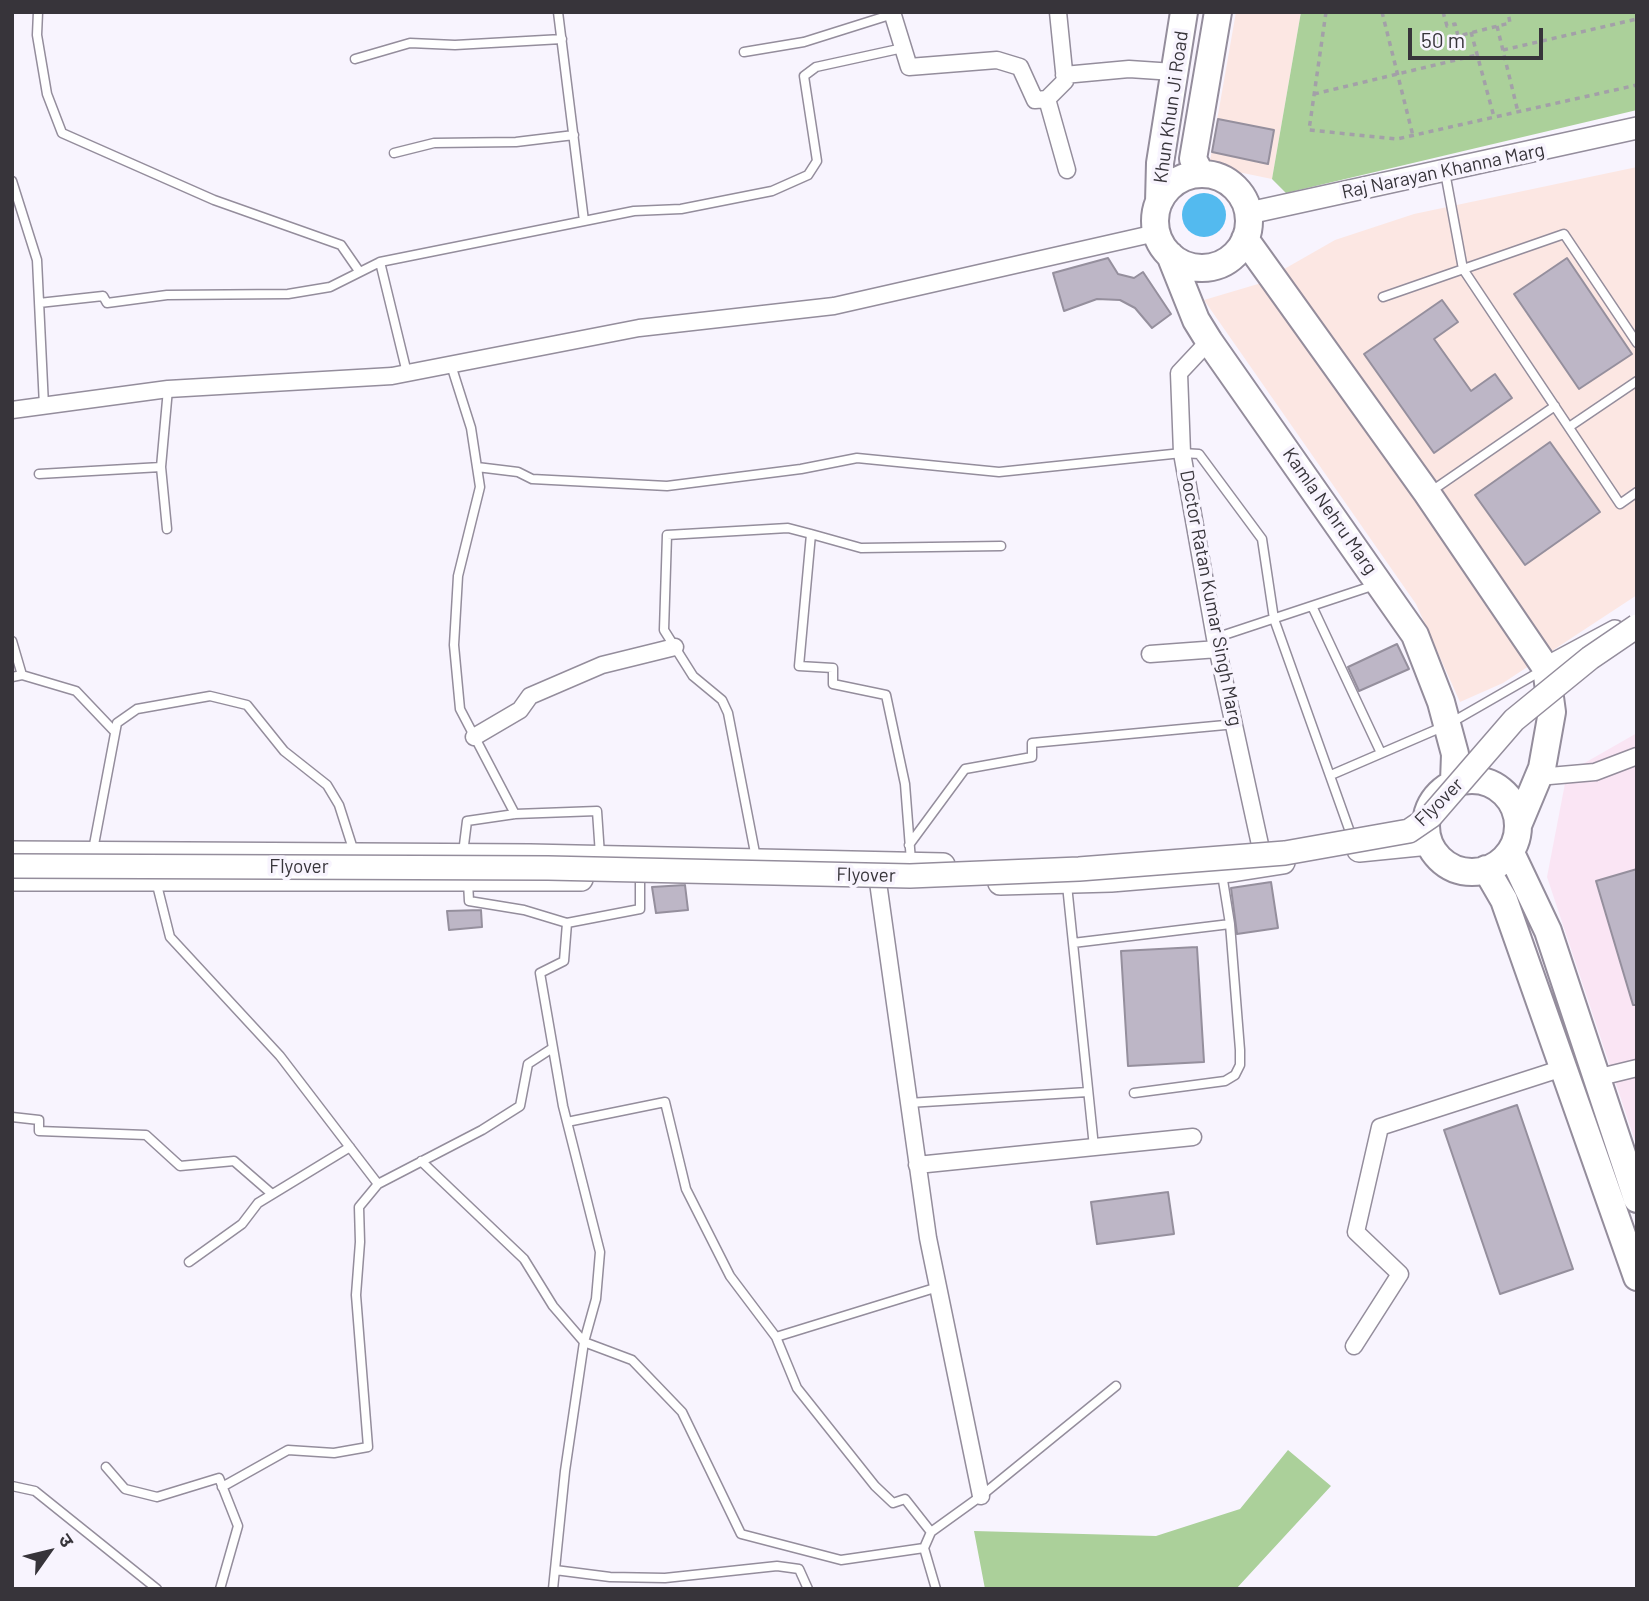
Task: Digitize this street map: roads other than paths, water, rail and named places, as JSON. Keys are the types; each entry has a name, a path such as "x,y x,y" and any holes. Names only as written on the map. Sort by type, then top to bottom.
{"main road":[{"name":"Khun Khun Ji Road","path":"1159,202 1160,163 1184,12"},
{"name":"Khun Khun Ji Road","path":"1201,174 1193,159 1218,12"},
{"path":"1247,226 1236,254 1211,267 1183,264 1163,244 1159,202 1169,187 1184,177 1201,174 1220,177 1237,190 1247,226 1546,668 1552,712 1538,777 1519,823 1511,852 1498,864 1486,869 1471,873 1454,869 1440,860 1429,843 1425,824 1429,807 1439,792 1454,782 1471,778 1490,782 1507,795 1519,823"},
{"name":"Kamla Nehru Marg","path":"1163,244 1196,320 1209,341 1416,635 1455,754 1454,782"},
{"name":"Flyover","path":"12,866 548,868 910,876 1079,869 1285,853 1409,831 1431,816 1514,720 1590,658 1637,626"},
{"path":"911,865 1066,882 1222,871 1262,856 1350,832 1404,822 1429,807"},
{"path":"12,853 463,855 600,868 877,874 911,865 1262,856 1429,843"},
{"path":"1511,852 1548,931 1637,1199"},
{"path":"640,869 757,861 877,874"},
{"path":"12,879 468,880 600,868"},
{"path":"1486,869 1504,900 1563,1068 1629,1231 1637,1277"}],"street":[{"path":"892,13 909,67 998,60 1020,67 1035,100 1047,99 1065,81 1058,12"},
{"path":"1064,75 1129,69 1174,72"},
{"path":"1047,99 1067,170"},
{"name":"Raj Narayan Khanna Marg","path":"1247,226 1445,172 1637,128"},
{"path":"12,410 168,389 407,373 639,328 834,306 1163,244"},
{"name":"Doctor Ratan Kumar Singh Marg","path":"1209,341 1179,373 1182,453 1217,644 1262,856"},
{"path":"1546,668 1637,619"},
{"path":"1150,654 1217,644"},
{"path":"474,737 520,710 530,696 602,665 675,647"},
{"path":"1538,777 1595,772 1637,756"},
{"path":"877,874 917,1165 938,1287 981,1496"},
{"path":"1354,1346 1400,1273 1356,1233 1380,1127 1563,1068"},
{"path":"1596,1078 1637,1068"},
{"path":"917,1165 1193,1137"}],"lane":[{"path":"38,12 37,35 47,94 62,133 202,195 341,245 359,271"},
{"path":"558,12 584,221"},
{"path":"744,52 804,42 892,13"},
{"path":"355,59 411,43 455,45 562,39"},
{"path":"39,303 103,296 107,303 167,295 288,294 330,287 380,262 634,211 681,209 772,191 808,175 817,161 804,76 816,67 903,48"},
{"path":"394,153 434,143 516,142 574,135"},
{"path":"1445,172 1463,269 1620,504 1637,492"},
{"path":"12,181 37,260 44,406"},
{"path":"1383,297 1564,234 1637,342"},
{"path":"380,262 407,373"},
{"path":"451,365 471,428 480,487 458,576 454,645 460,709 514,814"},
{"path":"1569,427 1637,381"},
{"path":"167,529 160,467 168,389"},
{"path":"1427,494 1555,406"},
{"path":"477,467 518,472 532,479 667,486 801,469 858,458 999,472 1182,453 1199,454 1262,539 1274,619 1350,832"},
{"path":"39,474 160,467"},
{"path":"757,861 728,713 722,699 693,676 664,630 667,535 788,528 861,548 1001,545"},
{"path":"811,534 799,666 833,668 833,684 886,695 905,784 911,865"},
{"path":"1217,644 1274,619 1381,583"},
{"path":"1312,606 1381,753"},
{"path":"12,641 17,676 76,691 115,732"},
{"path":"1331,775 1447,725 1546,668"},
{"path":"92,853 117,723 137,709 210,696 247,705 284,751 327,785 339,805 355,855"},
{"path":"911,865 965,769 1032,757 1032,744 1236,724"},
{"path":"463,855 467,821 514,814 597,811 600,868"},
{"path":"468,880 469,901 524,911 567,923 640,909 640,869"},
{"path":"1134,1093 1225,1081 1235,1075 1240,1065 1230,924 1222,871"},
{"path":"156,880 170,937 280,1056 378,1184"},
{"path":"1066,882 1094,1147"},
{"path":"553,1589 565,1471 584,1342 596,1299 600,1252 551,1049 540,973 564,961 567,923"},
{"path":"1073,943 1230,924"},
{"path":"222,1487 288,1450 334,1453 368,1447 356,1295 360,1242 359,1207 378,1184 520,1106 528,1064 551,1049"},
{"path":"908,1103 1088,1093"},
{"path":"567,1122 665,1102 686,1189 730,1276 776,1337 797,1388 875,1486 893,1503 905,1499 931,1532"},
{"path":"12,1117 39,1120 40,1131 146,1135 180,1166 234,1161 272,1194"},
{"path":"189,1262 242,1224 258,1203 350,1147"},
{"path":"421,1161 524,1259 553,1306 584,1342 632,1360 682,1412 741,1534 841,1560 924,1548"},
{"path":"776,1337 938,1287"},
{"path":"936,1589 924,1548 931,1532 981,1496 1116,1386"},
{"path":"106,1467 125,1489 157,1497 219,1478 238,1526 220,1589"},
{"path":"12,1486 35,1491 157,1589"},
{"path":"555,1570 610,1577 665,1578 776,1566 799,1569 808,1589"}],"water":[{"path":"1204,193 1213,194 1220,199 1225,206 1225,224 1220,231 1213,236 1204,237 1195,236 1188,231 1183,224 1182,215 1183,206 1188,199 1195,194"}]}
